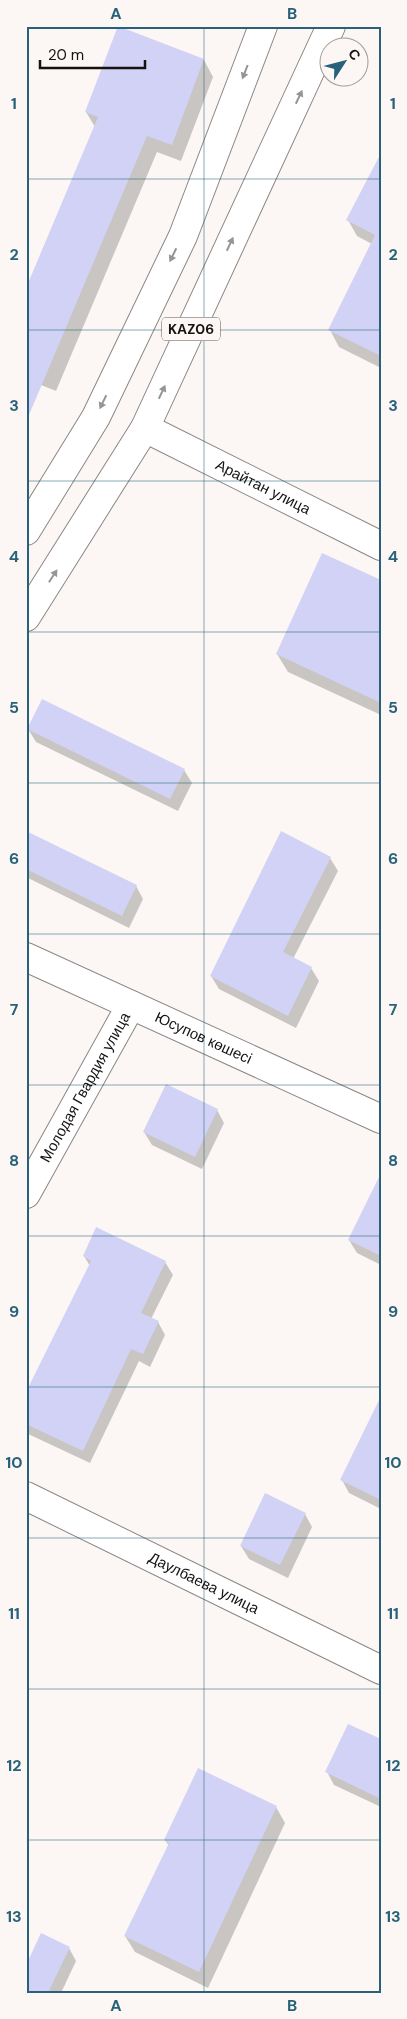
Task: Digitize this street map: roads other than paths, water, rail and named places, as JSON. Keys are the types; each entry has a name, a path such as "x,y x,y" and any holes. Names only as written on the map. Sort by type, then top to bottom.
{"main road":[{"name":"KАZ06","path":"26,617 145,428 331,26"},
{"name":"KАZ06","path":"28,525 96,417 183,236 258,27"},
{"name":"Арайтан улица","path":"145,428 381,546"},
{"name":"Юсупов көшесі","path":"26,957 381,1119"},
{"name":"Молодая Гвардия улица","path":"26,1194 131,1005"},
{"name":"Даулбаева улица","path":"26,1496 381,1670"}]}
